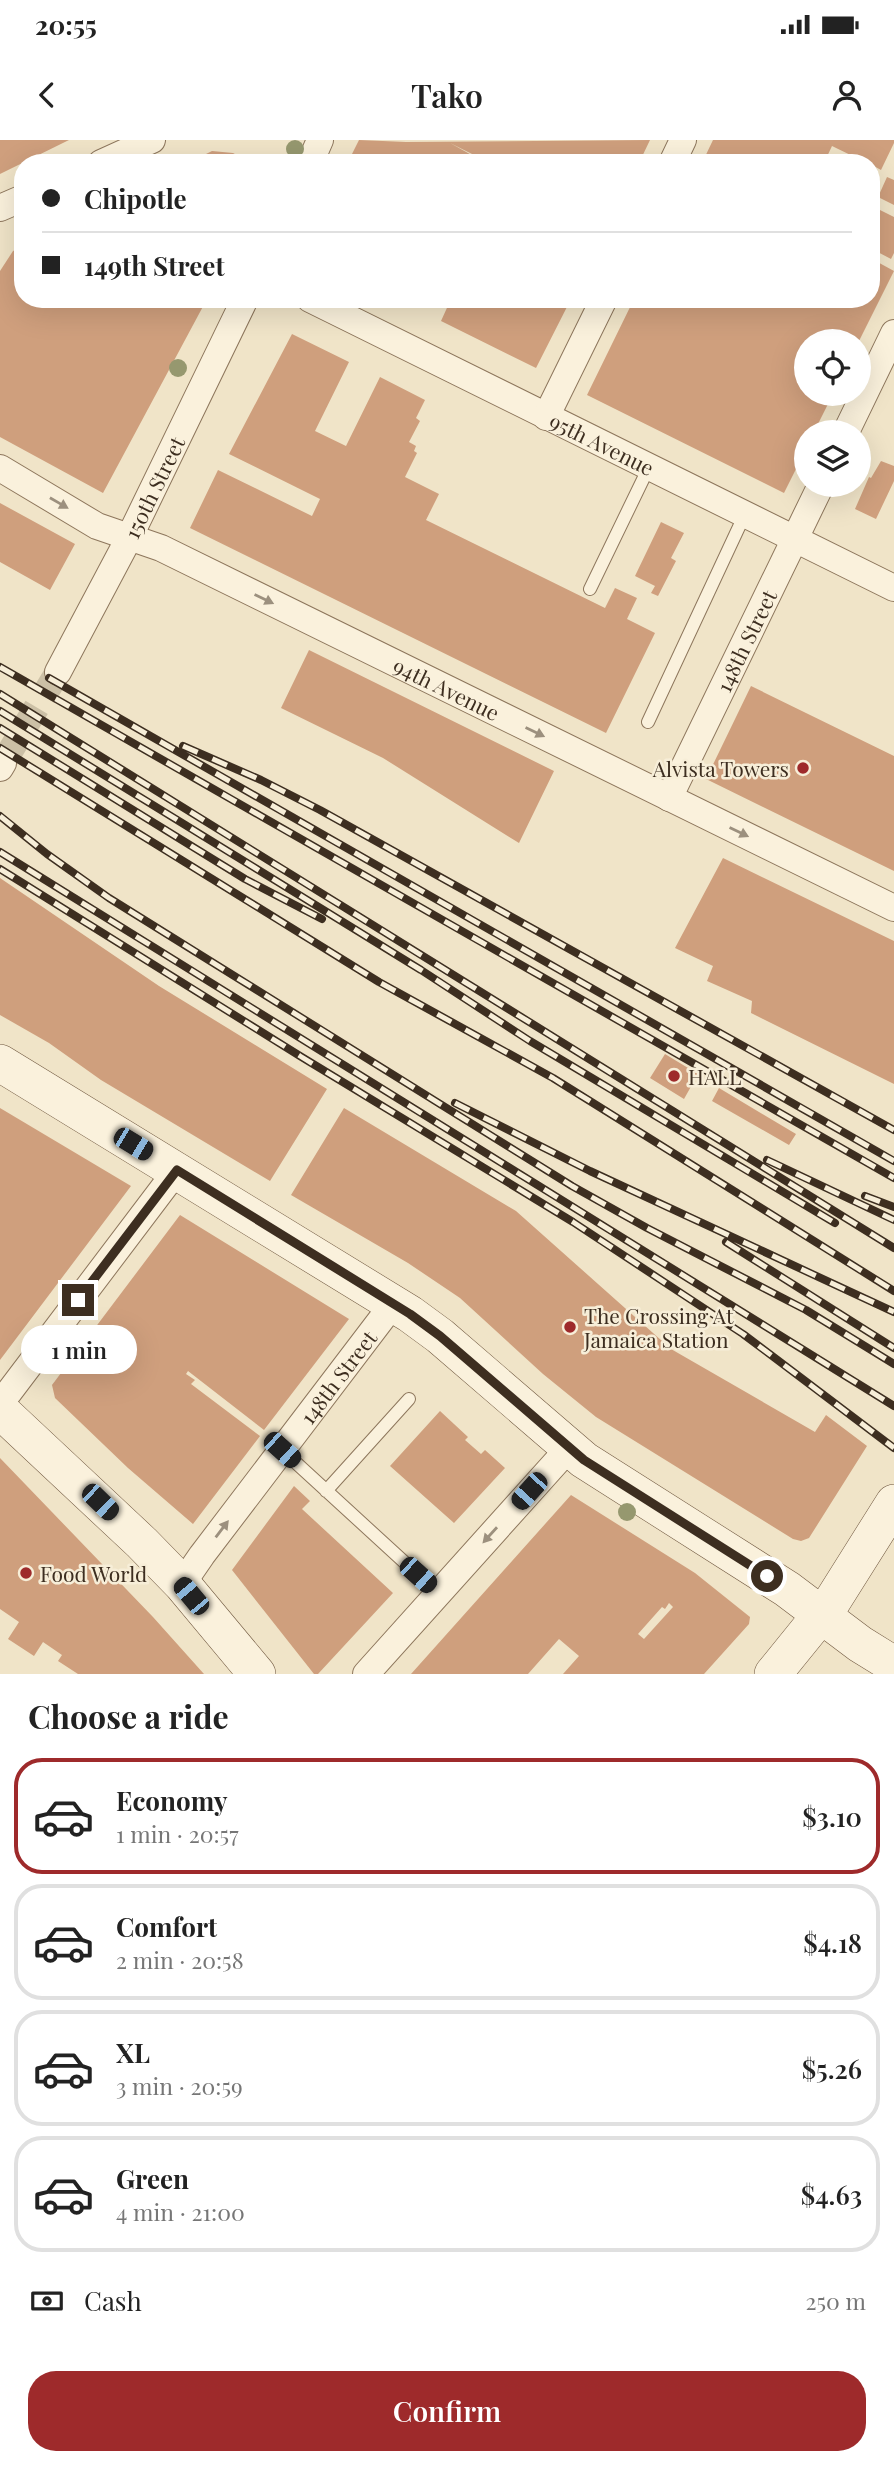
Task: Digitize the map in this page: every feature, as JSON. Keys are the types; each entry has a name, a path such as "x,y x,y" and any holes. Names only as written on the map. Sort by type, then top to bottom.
{"street":[{"path":"121,154 152,140"},
{"name":"150th Street","path":"58,672 129,538 241,308"},
{"name":"95th Avenue","path":"328,308 894,588"},
{"path":"546,416 600,308"},
{"path":"852,420 894,333"},
{"name":"94th Avenue","path":"0,468 97,526 161,548 894,908"},
{"name":"148th Street","path":"669,798 815,497"},
{"path":"0,1063 393,1304 440,1336 569,1448 610,1479 777,1582 821,1616 894,1665"},
{"path":"0,1404 177,1170"},
{"name":"148th Street","path":"182,1584 393,1304"},
{"path":"0,1410 100,1502 182,1584 257,1674"},
{"path":"366,1674 569,1448"},
{"path":"773,1674 821,1616 850,1575 894,1503"}],"lane":[{"path":"590,589 649,467"},
{"path":"648,722 745,514"},
{"path":"326,1491 409,1399"},
{"path":"282,1450 438,1593"}],"building":[{"path":"0,140 69,140 41,154 14,154 14,167 0,174"},
{"path":"359,140 650,140 643,154 472,154 450,143 470,154 352,154"},
{"path":"713,140 894,140 881,170 880,154 848,154 832,146 828,154 706,154"},
{"path":"212,151 235,154 206,154"},
{"path":"887,177 894,180 894,205 880,198"},
{"path":"880,210 894,217 894,253 891,259 880,253"},
{"path":"13,251 14,308 202,308 103,493 0,437 0,271"},
{"path":"880,263 894,271 880,299"},
{"path":"447,308 566,308 536,368 441,321"},
{"path":"630,308 876,308 865,329 794,329 794,406 827,406 820,420 794,420 794,473 784,493 587,395"},
{"path":"292,334 349,362 315,431 346,446 380,377 425,400 416,418 420,421 409,442 416,446 414,451 417,453 405,477 439,494 426,520 605,608 615,588 637,598 627,619 655,633 606,733 190,528 218,470 312,516 320,499 229,454"},
{"path":"881,461 894,466 894,481 876,519 855,509 860,497 871,497 871,478"},
{"path":"0,503 75,544 50,590 0,562"},
{"path":"661,522 684,533 671,558 676,561 658,596 651,593 655,586 635,576"},
{"path":"309,650 554,771 519,843 383,758 281,708"},
{"name":"Alvista Towers","path":"751,686 894,756 894,871 706,779"},
{"path":"723,858 894,941 894,1084 751,1013 752,1001 707,981 713,966 675,948"},
{"path":"0,878 159,986 327,1089 270,1181 101,1080 49,1043 0,1015"},
{"name":"HALL","path":"665,1054 698,1074 684,1099 650,1078"},
{"path":"719,1088 796,1134 789,1145 712,1101"},
{"path":"0,1108 131,1186 0,1360"},
{"name":"The Crossing At Jamaica Station","path":"344,1108 516,1211 671,1349 815,1432 826,1415 867,1446 809,1538 801,1541 793,1539 596,1417 543,1374 460,1298 408,1263 291,1195"},
{"path":"180,1215 349,1319 264,1430 188,1371 186,1374 195,1380 191,1384 260,1436 193,1524 128,1468 55,1398 52,1385"},
{"path":"440,1411 468,1437 465,1440 481,1454 485,1450 505,1468 454,1523 390,1466"},
{"path":"0,1458 204,1674 78,1674 58,1661 62,1655 43,1642 34,1656 8,1639 19,1622 0,1609"},
{"path":"294,1486 310,1501 302,1509 393,1593 318,1674 314,1674 232,1570"},
{"path":"571,1495 695,1573 750,1617 749,1624 704,1674 563,1674 579,1656 559,1639 528,1674 411,1674","holes":["669,1603 673,1607 644,1639 638,1634 662,1607 665,1609"]}],"tunnel":[{"path":"3,763 58,672"}],"railway":[{"path":"0,667 894,1178"},
{"path":"49,678 894,1161"},
{"path":"0,694 894,1248"},
{"path":"0,711 421,970 530,1041 835,1223"},
{"path":"0,728 245,879 322,919"},
{"path":"183,746 261,780 320,810 894,1130"},
{"path":"0,748 379,982 553,1078 894,1291"},
{"path":"0,816 47,854 109,898 572,1186 806,1310 894,1364"},
{"path":"0,852 894,1406"},
{"path":"0,869 573,1222 743,1334 894,1448"},
{"path":"455,1103 590,1171 894,1312"},
{"path":"767,1160 894,1220"},
{"path":"865,1196 894,1207"},
{"path":"726,1242 894,1348"}],"place":[{"name":"Alvista Towers","path":"803,768"},
{"name":"HALL","path":"674,1076"},
{"name":"The Crossing At Jamaica Station","path":"570,1327"},
{"name":"Food World","path":"26,1573"}],"route":[{"path":"78,1300 177,1170 410,1314 440,1336 584,1460 610,1479 767,1576"}]}
